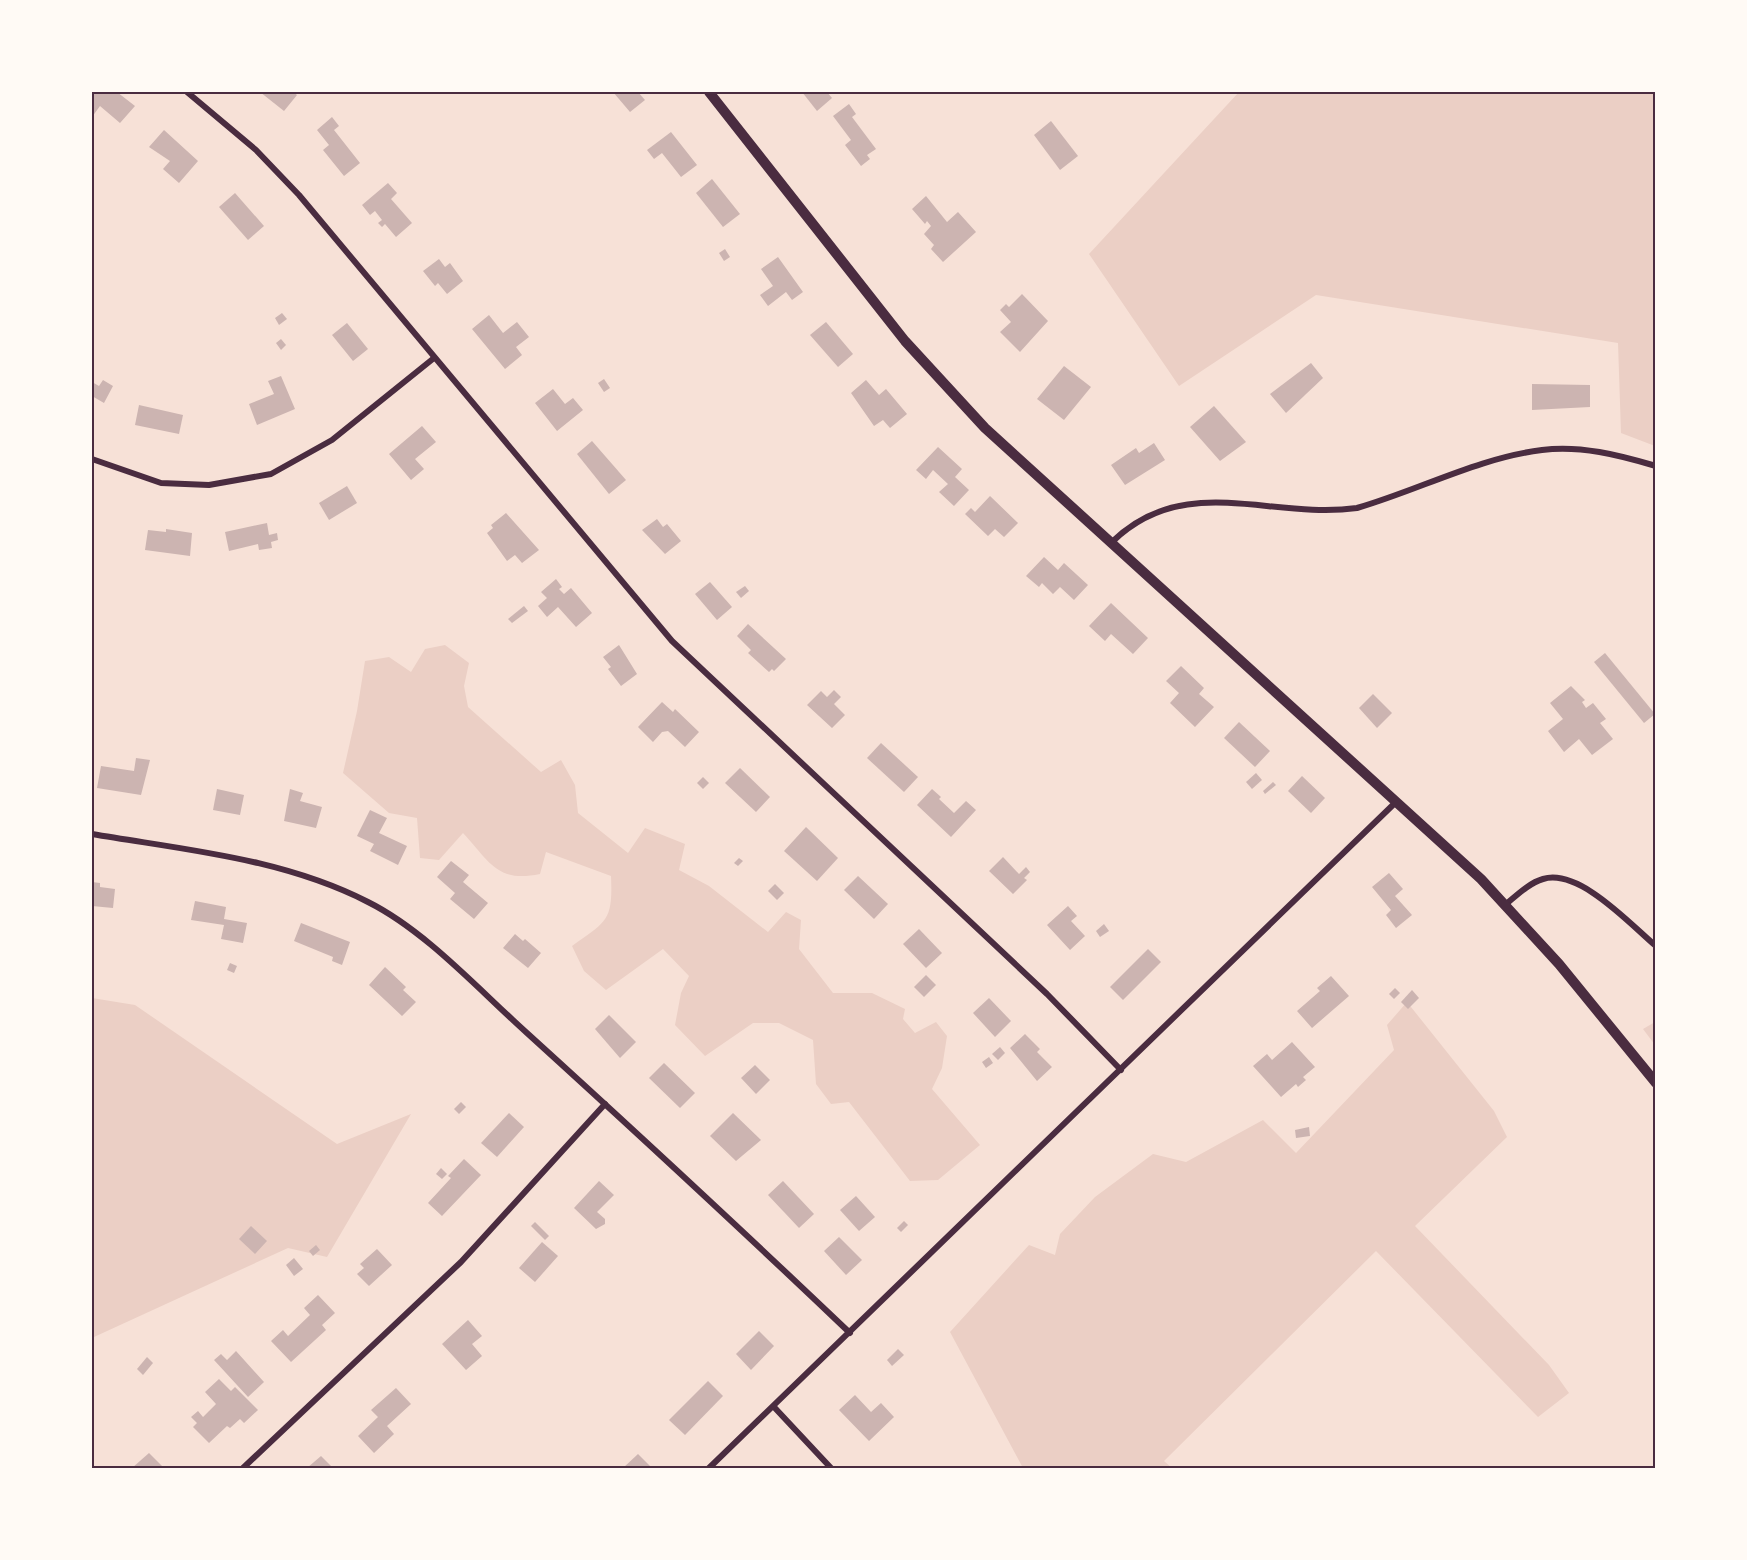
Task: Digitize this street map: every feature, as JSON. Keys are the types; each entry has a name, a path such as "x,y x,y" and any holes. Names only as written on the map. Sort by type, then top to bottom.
{"main road":[{"path":"709,92 905,341 985,428 1481,879 1559,964 1656,1083"}],"street":[{"path":"187,92 256,150 299,195 672,641 1039,986 1120,1070"},
{"path":"92,459 161,483 209,484 271,474 332,440 434,358"},
{"path":"1112,542 1128,526 1169,507 1219,501 1306,510 1331,511 1357,508 1510,456 1544,450 1603,453 1656,466"},
{"path":"709,1468 1396,802"},
{"path":"92,834 271,865 320,880 370,903 422,939 605,1104 850,1333"},
{"path":"1505,905 1538,881 1554,877 1564,878 1588,890 1656,946"},
{"path":"243,1468 461,1262 605,1104"},
{"path":"774,1407 831,1468"}],"shaded area":[{"path":"1239,92 1655,92 1655,446 1621,433 1618,343 1316,295 1179,386 1089,254"},
{"path":"445,645 469,663 464,686 468,707 541,772 561,760 575,785 578,813 628,853 645,828 685,844 679,870 709,886 768,932 786,912 801,920 799,949 833,993 872,993 905,1009 903,1019 915,1033 936,1022 947,1036 942,1068 932,1089 980,1145 938,1180 910,1181 849,1102 831,1104 816,1084 813,1040 779,1023 753,1023 705,1056 675,1025 681,993 689,976 663,949 606,990 584,971 572,946 600,925 609,911 611,876 546,852 540,874 525,876 504,873 488,861 463,833 439,860 420,858 417,818 389,813 343,773 365,661 389,657 411,672 425,649"},
{"path":"92,998 135,1005 337,1144 411,1114 327,1257 288,1248 94,1337 92,1341"},
{"path":"1407,1002 1494,1111 1507,1137 1415,1226 1549,1365 1569,1393 1538,1417 1376,1251 1164,1461 1172,1468 1023,1468 950,1332 1029,1245 1055,1255 1060,1234 1095,1197 1153,1154 1186,1162 1263,1120 1296,1153 1394,1050 1387,1025"},
{"path":"1655,1022 1655,1045 1643,1029"}],"building":[{"path":"92,92 117,92 135,106 120,123 100,106 92,117"},
{"path":"260,92 293,92 297,95 284,111"},
{"path":"613,92 638,92 645,100 630,112"},
{"path":"802,92 827,92 832,98 817,111"},
{"path":"849,104 856,114 852,117 876,149 867,155 870,159 861,166 845,145 851,140 833,116"},
{"path":"332,117 339,126 334,130 360,163 344,176 323,150 329,145 317,130"},
{"path":"1051,121 1078,156 1060,170 1034,135"},
{"path":"164,130 198,161 179,183 163,169 170,161 149,147"},
{"path":"671,132 697,165 681,177 662,153 654,159 647,150"},
{"path":"712,179 740,214 723,227 696,193"},
{"path":"388,183 397,193 391,199 412,223 396,237 385,224 382,227 378,223 382,220 375,211 370,215 362,205"},
{"path":"235,193 264,226 248,240 219,207"},
{"path":"926,196 947,222 958,212 976,232 943,262 931,249 934,245 924,234 931,226 927,221 925,224 912,209"},
{"path":"725,249 730,257 724,261 719,253"},
{"path":"778,257 803,292 792,300 786,292 768,306 760,295 773,286 761,269"},
{"path":"439,259 445,267 450,263 463,281 447,294 438,283 435,286 423,271"},
{"path":"1022,294 1048,321 1020,352 1000,332 1011,322 1000,310 1006,304 1009,307"},
{"path":"282,313 287,319 279,325 275,318"},
{"path":"489,315 503,333 517,322 529,337 516,347 522,355 505,369 472,329"},
{"path":"826,322 853,354 838,367 810,335"},
{"path":"347,323 368,349 353,361 332,335"},
{"path":"281,339 286,345 281,350 276,343"},
{"path":"1311,363 1323,378 1286,413 1270,394"},
{"path":"1064,366 1091,387 1064,420 1037,399"},
{"path":"281,376 295,409 257,425 249,404 274,394 268,381"},
{"path":"604,379 610,388 604,392 598,383"},
{"path":"103,380 113,386 104,403 92,396 92,382 99,386"},
{"path":"866,380 879,395 886,389 907,414 890,428 883,420 874,426 851,393"},
{"path":"1532,384 1590,385 1590,407 1532,410"},
{"path":"553,389 565,404 573,398 583,410 557,431 535,403"},
{"path":"139,405 183,415 179,434 135,425"},
{"path":"1214,406 1246,442 1220,461 1190,427"},
{"path":"422,426 436,442 415,459 424,469 411,480 389,454"},
{"path":"592,441 626,480 609,494 577,454"},
{"path":"1154,443 1165,460 1125,485 1111,465 1136,448 1139,453"},
{"path":"938,447 962,469 955,477 969,490 954,506 939,492 948,484 933,470 926,479 916,470"},
{"path":"347,486 357,503 329,520 319,503"},
{"path":"990,496 1018,523 1004,537 995,529 988,536 965,514 971,508 975,512"},
{"path":"506,513 539,550 522,563 515,555 507,561 487,533 493,528 491,525"},
{"path":"657,519 663,527 667,524 681,541 665,554 642,530"},
{"path":"267,523 269,535 277,533 278,540 271,542 272,548 259,550 258,544 229,551 225,532"},
{"path":"166,529 192,533 190,556 145,550 148,530 166,532"},
{"path":"1044,557 1058,570 1064,563 1088,585 1074,600 1060,587 1053,594 1042,583 1039,587 1026,576"},
{"path":"556,579 562,587 559,589 564,594 571,588 592,613 576,627 558,607 547,617 538,606 547,598 541,592"},
{"path":"710,582 732,607 717,620 695,594"},
{"path":"745,586 749,591 741,598 736,592"},
{"path":"1111,603 1148,638 1133,654 1111,634 1105,641 1089,626"},
{"path":"524,606 528,611 512,623 508,619"},
{"path":"748,624 786,659 774,671 772,669 769,672 748,653 751,650 737,636"},
{"path":"619,645 637,674 621,686 608,669 611,667 603,657"},
{"path":"1605,653 1655,714 1644,723 1594,662"},
{"path":"1181,666 1204,688 1199,694 1214,707 1195,727 1170,703 1179,693 1166,681"},
{"path":"1571,686 1585,700 1582,702 1586,708 1593,703 1606,719 1600,723 1613,739 1592,755 1579,739 1564,752 1548,731 1563,719 1550,703"},
{"path":"834,690 841,697 834,704 845,715 832,728 807,705 821,691 827,697"},
{"path":"1373,694 1392,713 1377,728 1359,708"},
{"path":"662,702 673,712 675,709 699,732 685,747 668,731 662,732 653,742 638,727"},
{"path":"1239,722 1270,751 1255,767 1224,738"},
{"path":"881,743 918,777 904,792 867,758"},
{"path":"136,758 150,760 141,795 97,788 101,766 134,771"},
{"path":"740,768 770,797 756,812 725,783"},
{"path":"1256,773 1262,780 1252,789 1246,782"},
{"path":"1302,776 1325,798 1311,813 1288,791"},
{"path":"703,777 709,783 703,789 697,783"},
{"path":"1273,782 1276,785 1265,794 1263,791"},
{"path":"217,789 244,795 240,815 213,810"},
{"path":"290,789 303,793 300,801 322,807 316,828 284,821"},
{"path":"932,789 954,813 966,801 976,810 951,837 917,805"},
{"path":"370,810 387,818 379,833 407,846 398,865 370,851 374,844 357,836"},
{"path":"806,827 838,858 817,881 784,851"},
{"path":"1003,857 1019,874 1026,867 1030,872 1024,878 1027,880 1013,894 989,871"},
{"path":"739,858 743,861 738,866 734,863"},
{"path":"451,861 469,875 463,882 488,903 474,919 450,899 455,893 437,877"},
{"path":"1389,873 1403,889 1395,896 1412,915 1396,928 1386,915 1391,910 1372,887"},
{"path":"858,876 888,904 874,919 844,890"},
{"path":"92,882 100,883 100,887 115,889 113,908 92,906"},
{"path":"775,884 784,893 777,900 768,891"},
{"path":"195,901 226,907 224,919 247,923 243,943 221,939 224,925 191,920"},
{"path":"1068,906 1077,916 1071,921 1085,936 1070,950 1047,925"},
{"path":"301,923 350,942 342,965 332,961 333,957 294,941"},
{"path":"1104,924 1109,931 1100,937 1096,931"},
{"path":"919,929 942,953 926,968 903,944"},
{"path":"515,934 523,941 525,939 541,953 528,968 503,948"},
{"path":"1148,949 1161,962 1123,1000 1110,987"},
{"path":"230,963 237,966 234,973 227,970"},
{"path":"385,967 406,987 403,990 416,1002 402,1016 369,985"},
{"path":"926,975 936,985 924,997 914,987"},
{"path":"1331,976 1349,996 1312,1028 1297,1011 1320,991 1317,988"},
{"path":"1395,988 1400,993 1394,999 1389,994"},
{"path":"1412,990 1419,998 1408,1009 1401,1002"},
{"path":"989,998 1011,1021 995,1037 973,1013"},
{"path":"609,1015 636,1042 620,1058 595,1029"},
{"path":"1025,1034 1040,1049 1037,1052 1052,1067 1037,1081 1010,1048"},
{"path":"1292,1042 1315,1067 1303,1077 1306,1080 1298,1087 1296,1084 1281,1097 1253,1066 1267,1054 1272,1060"},
{"path":"1000,1047 1005,1053 998,1060 992,1054"},
{"path":"989,1057 993,1063 986,1068 982,1062"},
{"path":"664,1063 695,1093 680,1108 649,1078"},
{"path":"755,1065 770,1080 756,1094 741,1078"},
{"path":"461,1102 466,1107 459,1114 454,1109"},
{"path":"509,1113 524,1127 497,1157 481,1143"},
{"path":"733,1113 761,1140 736,1161 710,1136"},
{"path":"1309,1127 1310,1136 1296,1138 1295,1130"},
{"path":"464,1159 481,1175 442,1216 428,1203 451,1178 448,1176"},
{"path":"441,1168 447,1174 442,1179 436,1174"},
{"path":"599,1181 614,1195 597,1212 605,1219 605,1224 596,1229 574,1208"},
{"path":"783,1181 814,1214 799,1228 768,1195"},
{"path":"856,1196 875,1217 859,1231 840,1210"},
{"path":"904,1221 908,1225 901,1232 897,1228"},
{"path":"535,1222 549,1236 545,1240 531,1226"},
{"path":"251,1226 267,1241 255,1254 239,1239"},
{"path":"839,1237 862,1260 846,1275 824,1251"},
{"path":"542,1242 558,1256 535,1282 519,1268"},
{"path":"316,1245 320,1250 313,1256 309,1251"},
{"path":"377,1249 392,1265 369,1286 357,1274 364,1268 360,1264"},
{"path":"294,1258 303,1269 294,1276 286,1265"},
{"path":"318,1295 335,1313 322,1325 326,1330 291,1362 271,1341 283,1330 288,1336 310,1315 304,1308"},
{"path":"468,1320 482,1336 472,1344 482,1356 466,1370 442,1344"},
{"path":"759,1331 774,1346 751,1370 736,1354"},
{"path":"898,1349 904,1355 892,1366 887,1360"},
{"path":"236,1351 264,1382 248,1397 214,1360 221,1354 227,1360"},
{"path":"147,1357 153,1363 143,1375 137,1369"},
{"path":"219,1379 231,1391 235,1387 258,1410 244,1423 240,1419 230,1428 227,1426 209,1443 193,1427 197,1423 191,1417 198,1411 203,1417 216,1404 205,1392"},
{"path":"708,1381 723,1396 685,1435 669,1420"},
{"path":"396,1388 411,1404 387,1426 394,1434 374,1453 358,1436 378,1417 371,1410"},
{"path":"855,1395 871,1412 881,1403 894,1417 869,1441 839,1410"},
{"path":"149,1453 164,1468 132,1468"},
{"path":"638,1454 652,1468 623,1468"},
{"path":"321,1456 333,1468 307,1468"}]}
